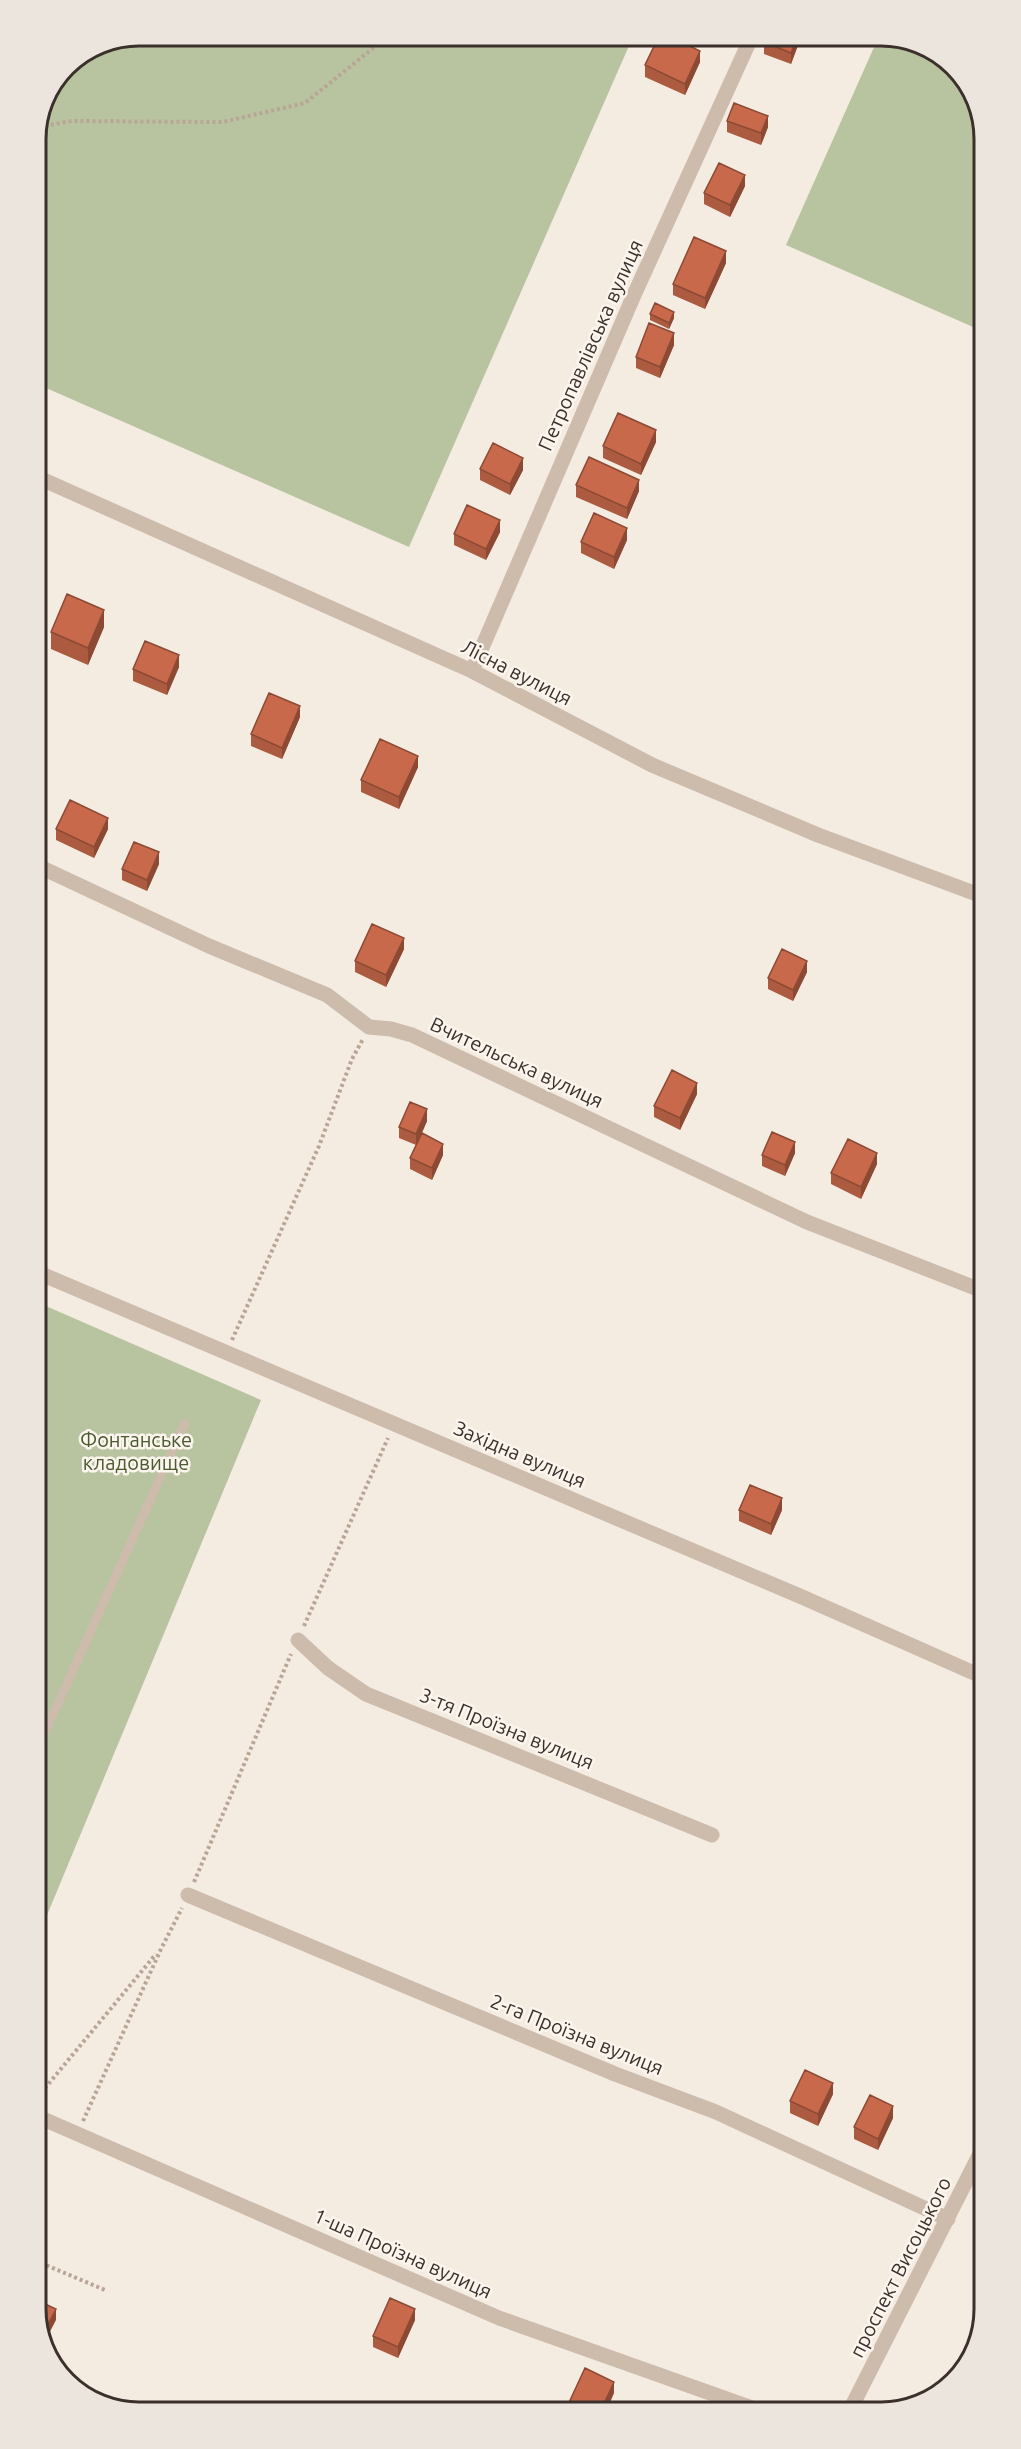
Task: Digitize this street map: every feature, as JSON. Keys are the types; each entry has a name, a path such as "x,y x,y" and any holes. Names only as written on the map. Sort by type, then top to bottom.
{"street":[{"name":"Петропавлівська вулиця","path":"472,671 634,295 746,47"},
{"name":"Лісна вулиця","path":"47,481 472,671 652,765 818,835 974,893"},
{"path":"47,870 209,946 327,995 369,1028"},
{"name":"Вчительська вулиця","path":"369,1028 392,1029 412,1035 807,1222 974,1288"},
{"name":"Західна вулиця","path":"47,1276 802,1597 974,1673"},
{"name":"3-тя Проїзна вулиця","path":"298,1640 328,1668 366,1694 712,1835"},
{"name":"2-га Проїзна вулиця","path":"188,1895 604,2069 716,2112 948,2219"},
{"name":"1-ша Проїзна вулиця","path":"47,2120 499,2318 735,2402"},
{"name":"проспект Висоцького","path":"854,2402 974,2166"}],"lane":[{"path":"47,1725 185,1423"}],"path":[{"path":"48,125 71,121 223,122 306,103 375,47"},
{"path":"227,1352 319,1146 352,1059 369,1028"},
{"path":"78,2133 160,1948 188,1895 394,1424"},
{"path":"47,2086 160,1948"},
{"path":"47,2266 105,2290"}],"green space":[{"path":"127,47 628,47 409,547 47,388 47,133 56,98 78,70 93,59 109,51"},
{"path":"874,47 912,51 938,66 959,88 970,109 973,121 974,327 786,245"},
{"name":"Фонтанське кладовище","path":"47,1306 261,1400 47,1915"}],"building":[{"path":"654,47 692,47 700,51 685,84 645,65"},
{"path":"776,47 793,47 791,53"},
{"path":"734,103 768,116 761,133 727,121"},
{"path":"719,163 745,175 730,205 704,193"},
{"path":"694,237 726,251 705,298 673,284"},
{"path":"655,303 674,312 669,323 650,314"},
{"path":"649,323 674,333 660,367 636,357"},
{"path":"618,413 656,430 641,464 603,446"},
{"path":"493,443 523,458 510,484 480,469"},
{"path":"589,457 639,480 627,508 576,485"},
{"path":"467,505 500,520 486,549 454,534"},
{"path":"594,513 627,528 614,557 581,542"},
{"path":"67,594 104,610 88,648 51,632"},
{"path":"145,641 179,655 167,684 133,669"},
{"path":"269,693 300,706 282,748 251,734"},
{"path":"380,739 418,756 399,797 361,780"},
{"path":"70,800 108,818 94,847 56,829"},
{"path":"134,842 159,852 147,880 122,869"},
{"path":"372,924 404,938 386,975 355,961"},
{"path":"782,949 807,961 793,990 768,978"},
{"path":"672,1070 697,1083 680,1118 654,1106"},
{"path":"410,1102 427,1109 416,1134 399,1127"},
{"path":"772,1132 795,1142 785,1165 762,1155"},
{"path":"422,1133 443,1144 432,1168 410,1158"},
{"path":"848,1139 877,1153 861,1187 831,1173"},
{"path":"750,1485 782,1498 771,1524 739,1510"},
{"path":"805,2070 833,2083 818,2114 790,2101"},
{"path":"870,2095 893,2106 878,2139 854,2127"},
{"path":"390,2298 415,2309 398,2347 373,2336"},
{"path":"47,2305 56,2309 48,2325"},
{"path":"585,2368 614,2382 605,2402 569,2402"}]}
